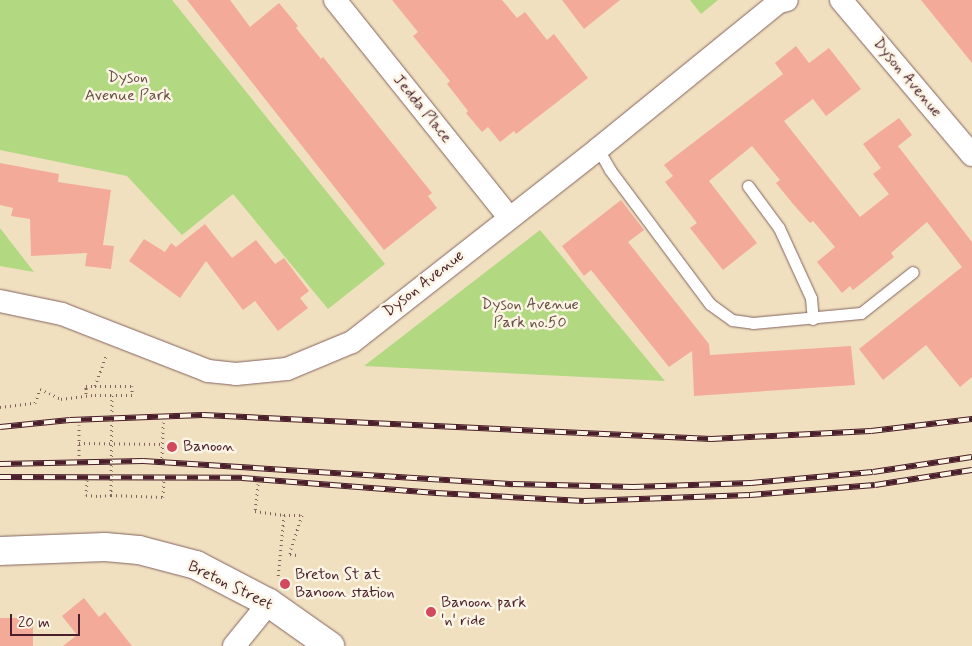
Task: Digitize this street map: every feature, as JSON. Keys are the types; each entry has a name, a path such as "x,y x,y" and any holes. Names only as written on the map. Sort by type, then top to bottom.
{"street":[{"name":"Jedda Place","path":"334,0 510,217"},
{"name":"Dyson Avenue","path":"0,301 62,314 208,370 236,374 287,369 352,342 598,149 778,2 787,0"},
{"name":"Dyson Avenue","path":"842,0 972,155"},
{"name":"Breton Street","path":"0,551 106,547 139,550 196,565 273,591 330,646"},
{"path":"234,646 273,591"}],"lane":[{"path":"598,149 610,170 710,304 732,320 753,323 813,319 861,313 913,272"},
{"path":"748,186 779,228 811,298 813,319"}],"path":[{"path":"95,386 109,348"},
{"path":"0,407 36,403 40,390 61,399 86,394 132,395 132,386 86,386 86,394"},
{"path":"111,496 112,395"},
{"path":"162,458 163,422"},
{"path":"78,425 79,458"},
{"path":"79,443 163,444"},
{"path":"87,480 86,495 163,496 164,479"},
{"path":"258,484 255,511 284,515 302,515 290,554 297,554"},
{"path":"273,591 284,515"}],"green space":[{"name":"Dyson Avenue Park","path":"0,0 172,0 385,264 328,309 233,194 182,235 127,176 0,150"},
{"path":"690,0 718,0 701,14"},
{"path":"0,228 34,272 0,266"},
{"name":"Dyson Avenue Park no.50","path":"540,230 665,381 364,366"}],"building":[{"path":"187,0 230,0 250,27 279,3 298,26 296,28 321,59 323,57 432,193 428,196 437,208 384,250"},
{"path":"392,0 502,0 517,18 525,12 547,40 554,34 588,78 516,134 514,131 500,142 488,127 482,132 466,113 468,111 447,84 450,81 413,36 418,32"},
{"path":"562,0 620,0 584,29"},
{"path":"921,0 972,0 972,63"},
{"path":"796,46 809,63 829,48 861,89 826,116 813,99 784,121 860,217 889,194 873,174 881,168 863,144 899,118 912,135 898,146 972,242 972,377 960,387 926,345 883,380 859,349 962,267 927,222 891,253 894,257 853,290 850,286 842,293 817,262 835,247 813,221 810,223 793,204 776,183 780,180 752,146 709,181 757,243 723,270 690,228 697,223 665,182 673,176 664,165 783,74 775,63"},
{"path":"0,163 59,174 58,182 111,190 103,245 114,246 111,269 85,266 87,253 31,256 30,219 11,216 13,208 0,205"},
{"path":"621,200 644,230 628,242 709,344 710,355 851,346 855,385 694,396 692,351 669,367 591,270 584,276 562,246"},
{"path":"205,224 232,258 256,240 275,264 284,258 309,291 300,298 308,308 278,331 255,301 243,310 206,261 180,298 129,261 144,239 165,252 171,243 176,247"},
{"path":"84,598 99,617 105,612 132,646 63,646 77,635 62,616"},
{"path":"0,618 33,618 33,646 0,646"}],"railway":[{"path":"0,427 70,420 203,415 711,439 871,431 972,419"},
{"path":"0,464 143,461 513,484 633,487 751,483 873,472 972,457"},
{"path":"0,477 242,478 436,493 584,501 750,495 875,485 972,470"}],"place":[{"name":"Banoon","path":"172,447"},
{"name":"Breton St at Banoon station","path":"285,584"},
{"name":"Banoon park 'n' ride","path":"431,612"}]}
